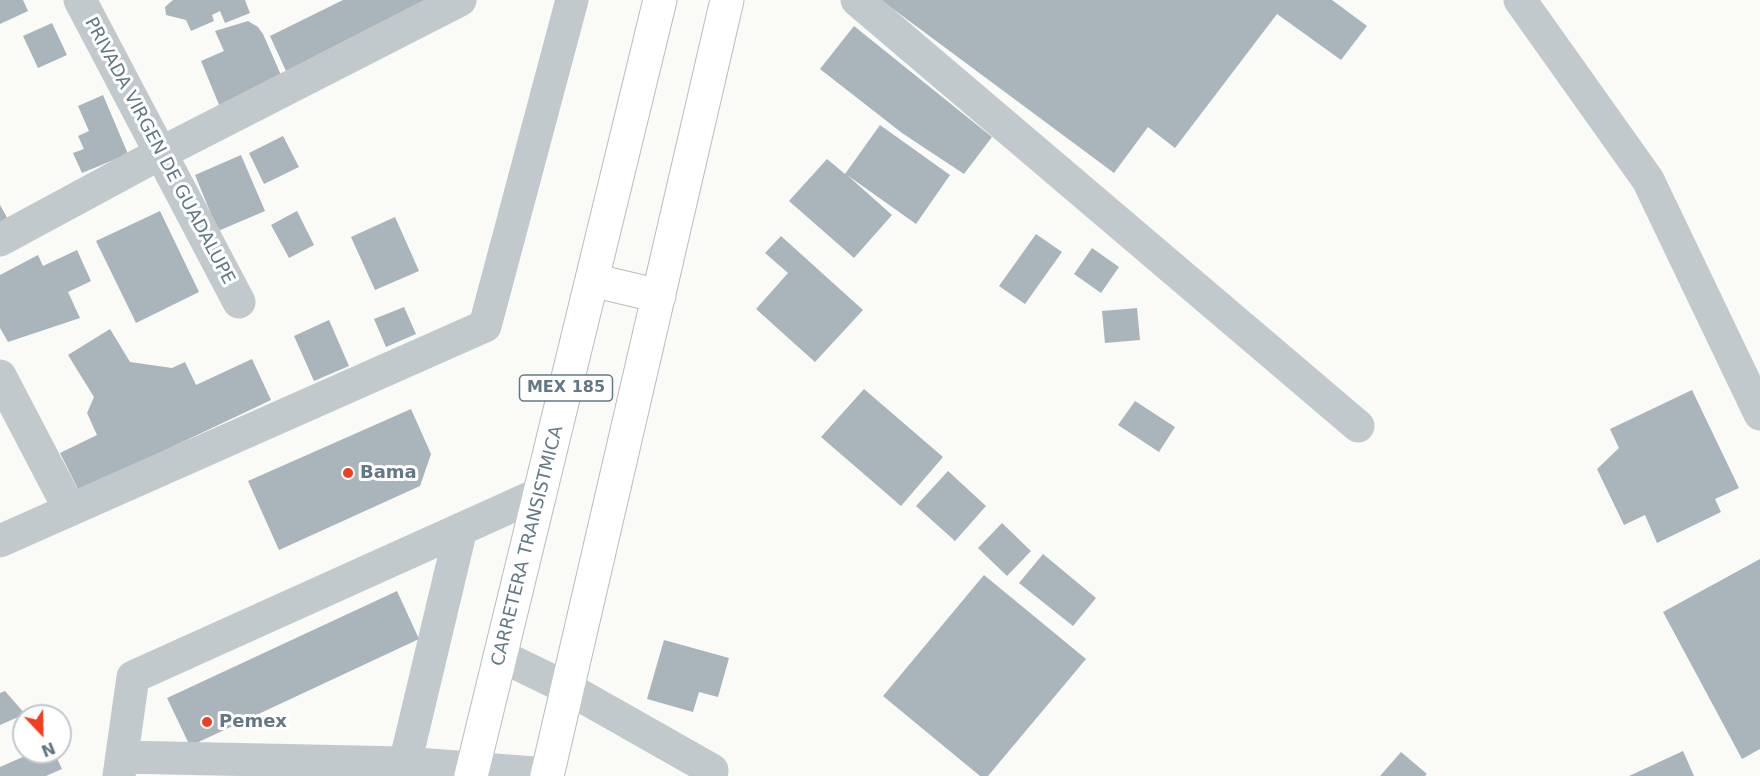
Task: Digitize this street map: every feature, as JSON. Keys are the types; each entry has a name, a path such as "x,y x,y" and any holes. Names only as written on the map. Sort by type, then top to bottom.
{"main road":[{"name":"CARRETERA TRANSISTMICA","path":"472,771 660,0"},
{"name":"MEX 185","path":"547,775 569,689 727,0"},
{"path":"592,280 659,296"}],"street":[{"name":"PRIVADA VIRGEN DE GUADALUPE","path":"80,0 239,302"},
{"path":"0,240 161,153 460,0"},
{"path":"0,541 485,326 572,0"},
{"path":"857,0 1358,426"},
{"path":"1520,0 1648,180 1760,414"},
{"path":"0,376 70,510"},
{"path":"541,493 133,677 120,767 403,769 547,775"},
{"path":"403,769 461,529"},
{"path":"501,657 569,689 712,770 711,776"}],"building":[{"path":"0,0 23,0 28,11 0,24"},
{"path":"173,0 245,0 250,13 225,23 220,11 212,15 214,21 191,31 186,20 166,15 165,7"},
{"path":"343,0 431,0 286,71 270,36"},
{"path":"881,0 1332,0 1367,26 1341,60 1277,14 1175,148 1148,127 1114,173"},
{"path":"248,21 258,27 263,34 281,75 222,112 201,61 224,51 215,31"},
{"path":"52,23 67,55 38,68 23,36"},
{"path":"854,26 992,137 964,174 902,133 820,69"},
{"path":"103,95 128,154 82,173 73,153 84,149 78,136 89,131 78,106"},
{"path":"880,125 950,175 916,224 847,175 892,215 854,258 789,201 827,159 845,174"},
{"path":"283,136 299,167 264,184 249,153"},
{"path":"241,155 265,211 218,231 195,175"},
{"path":"0,205 9,221 0,225"},
{"path":"160,211 199,292 136,323 96,241"},
{"path":"297,211 314,245 289,258 271,225"},
{"path":"395,217 419,271 375,290 351,237"},
{"path":"1036,234 1062,252 1025,304 999,286"},
{"path":"781,236 863,310 815,362 756,309 788,273 765,253"},
{"path":"1092,248 1119,267 1101,293 1074,274"},
{"path":"77,250 91,281 68,292 80,318 8,342 0,328 0,275 38,255 43,266"},
{"path":"404,307 416,334 386,347 374,319"},
{"path":"1137,308 1140,340 1105,343 1102,311"},
{"path":"329,320 349,366 314,381 294,336"},
{"path":"110,329 130,362 172,368 185,362 196,385 252,359 271,400 79,491 60,453 97,435 87,413 94,397 68,355"},
{"path":"864,389 943,457 901,506 821,437"},
{"path":"1692,390 1739,488 1715,499 1721,512 1657,543 1645,515 1624,525 1597,469 1619,448 1610,429"},
{"path":"1135,401 1175,427 1159,452 1118,425"},
{"path":"411,409 431,454 420,486 279,550 248,481"},
{"path":"948,471 986,506 955,541 916,506"},
{"path":"1002,523 1031,551 1007,576 978,548"},
{"path":"1043,554 1096,598 1073,626 1019,583"},
{"path":"1760,559 1760,749 1742,759 1663,612"},
{"path":"984,575 1086,659 988,776 980,776 883,696"},
{"path":"397,591 419,639 190,746 167,698"},
{"path":"664,640 729,658 718,697 699,692 693,712 647,699"},
{"path":"5,691 16,704 12,704 12,720 0,725 0,693"},
{"path":"1683,751 1694,776 1629,776"},
{"path":"1401,752 1427,774 1425,776 1380,776"},
{"path":"12,762 12,764 60,764 62,769 46,776 0,776 0,767"}],"place":[{"name":"Bama","path":"348,473"},
{"name":"Pemex","path":"207,722"}]}
